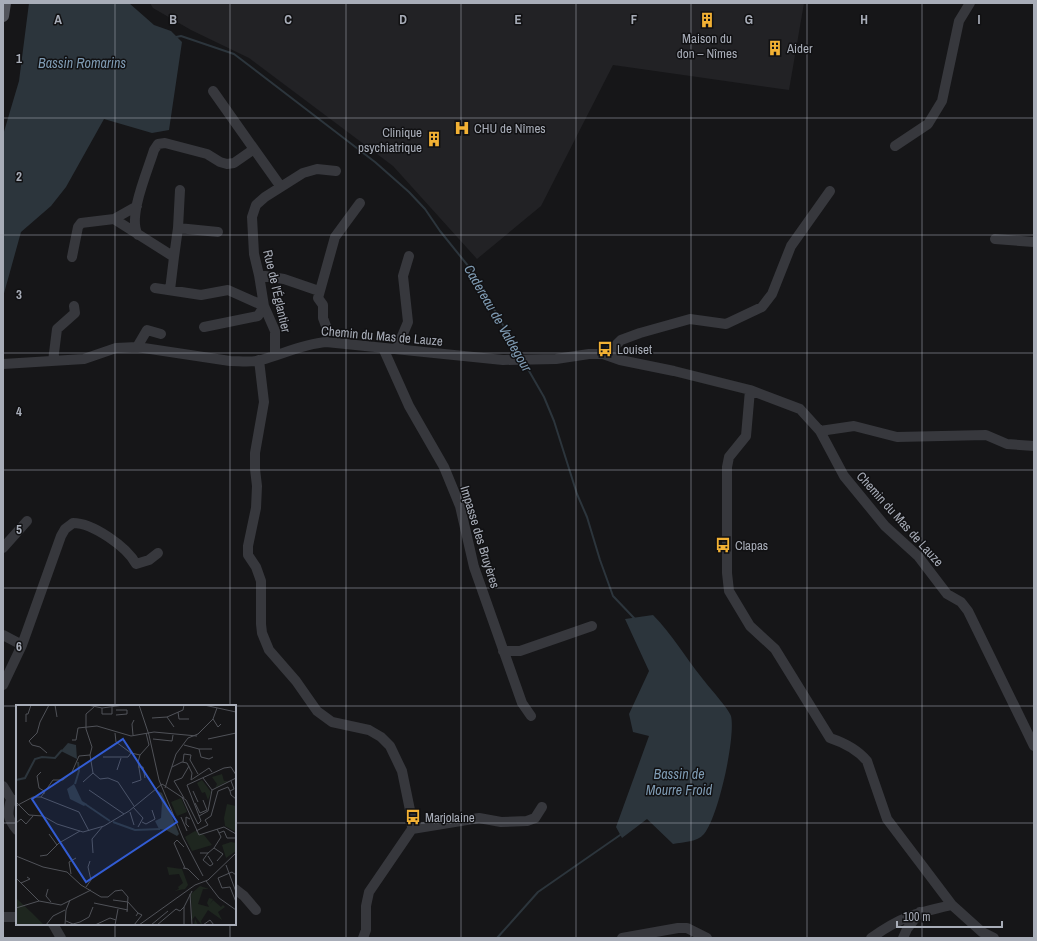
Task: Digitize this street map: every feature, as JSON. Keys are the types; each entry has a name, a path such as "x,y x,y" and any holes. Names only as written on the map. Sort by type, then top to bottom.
{"main road":[{"path":"3,16 5,3"}],"street":[{"path":"895,146 928,124 942,102 959,21 970,3"},
{"path":"213,91 282,187"},
{"path":"138,235 134,224 137,206 154,150 158,144 165,143 207,154 220,162 227,164 234,163 254,149"},
{"name":"Rue de l'Églantier","path":"275,355 275,331 264,306 254,254 252,217 256,205 265,196 303,173 317,169 336,170"},
{"path":"170,290 178,228 180,190"},
{"path":"608,353 621,340 647,331 690,319 726,324 762,307 772,294 792,246 830,191"},
{"path":"326,326 323,318 323,306 318,298 319,291 335,237 360,203"},
{"path":"72,257 78,226 81,223 114,219 137,206"},
{"path":"114,219 174,257"},
{"path":"178,228 218,232"},
{"path":"995,239 1034,242"},
{"path":"397,348 408,322 403,276 409,256"},
{"path":"259,275 284,279 319,291"},
{"path":"155,288 201,295 228,290 264,306 258,316 204,327"},
{"path":"53,361 57,329 75,313 74,306"},
{"path":"138,347 147,330 161,334"},
{"name":"Chemin du Mas de Lauze","path":"3,364 84,359 116,348 138,347 230,361 259,360 312,343 326,342 522,360 556,359 608,353 620,360 674,371 750,390 800,409 820,431 844,476 885,526 918,556 947,594 961,602 968,611 1034,746"},
{"name":"Impasse des Bruyères","path":"383,348 409,406 444,467 460,506 474,567 522,704 531,716"},
{"path":"259,360 264,402 255,453 255,469 258,486 256,508 248,546 248,555 256,568 261,581 262,633 269,650 296,681 317,711 332,722 369,730 381,737 390,746 402,771 411,815 412,829 369,892 366,906 366,930 363,938"},
{"path":"750,390 746,436 729,457 727,467 727,573 729,591 750,626 775,649 830,738 846,743 862,755 867,761 887,819 952,905 982,932 994,938"},
{"path":"820,431 854,426 897,437 986,435 1007,444 1034,446"},
{"path":"3,548 27,521"},
{"path":"3,684 22,645 61,536 73,523 87,525 116,543 125,550 136,564 149,560 158,552"},
{"path":"503,651 520,652 592,626"},
{"path":"3,635 22,645"},
{"path":"3,786 14,800 7,812 10,821 16,829"},
{"path":"412,829 479,818 501,822 528,821 535,818 542,807"},
{"path":"236,890 244,896 256,910"},
{"path":"871,938 893,922 920,912 952,905"},
{"path":"903,938 907,929 920,912"},
{"path":"3,917 16,917"},
{"path":"54,925 61,938"},
{"path":"622,938 678,928 687,928 707,938"}],"shaded area":[{"name":"CHU de Nîmes","path":"150,3 804,3 789,90 613,65 541,206 477,259 393,166 249,58 191,30 153,8"}],"water":[{"name":"Bassin Romarins","path":"29,3 129,3 154,25 171,31 182,42 169,130 152,133 104,119 66,187 51,206 21,232 3,297 3,135 19,81"},
{"name":"Bassin de Mourre Froid","path":"653,615 726,708 731,716 732,726 725,777 715,812 709,825 704,834 698,839 673,844 647,819 622,838 616,827 649,736 633,732 629,714 649,671 625,619"}],"waterway":[{"name":"Cadereau de Valdegour","path":"176,37 181,36 234,54 375,162 409,192 425,209 440,231 473,272 521,357"},
{"name":"Cadereau de Valdegour","path":"525,364 544,397 554,421 577,494 587,517 613,596 634,618"},
{"name":"Cadereau de Valdegour","path":"497,938 538,892 623,833"}],"place":[{"name":"Maison du don – Nîmes","path":"707,20"},
{"name":"Aider","path":"775,48"},
{"name":"CHU de Nîmes","path":"462,128"},
{"name":"Clinique psychiatrique","path":"434,139"},
{"name":"Louiset","path":"605,349"},
{"name":"Clapas","path":"723,545"},
{"name":"Marjolaine","path":"413,817"}]}
